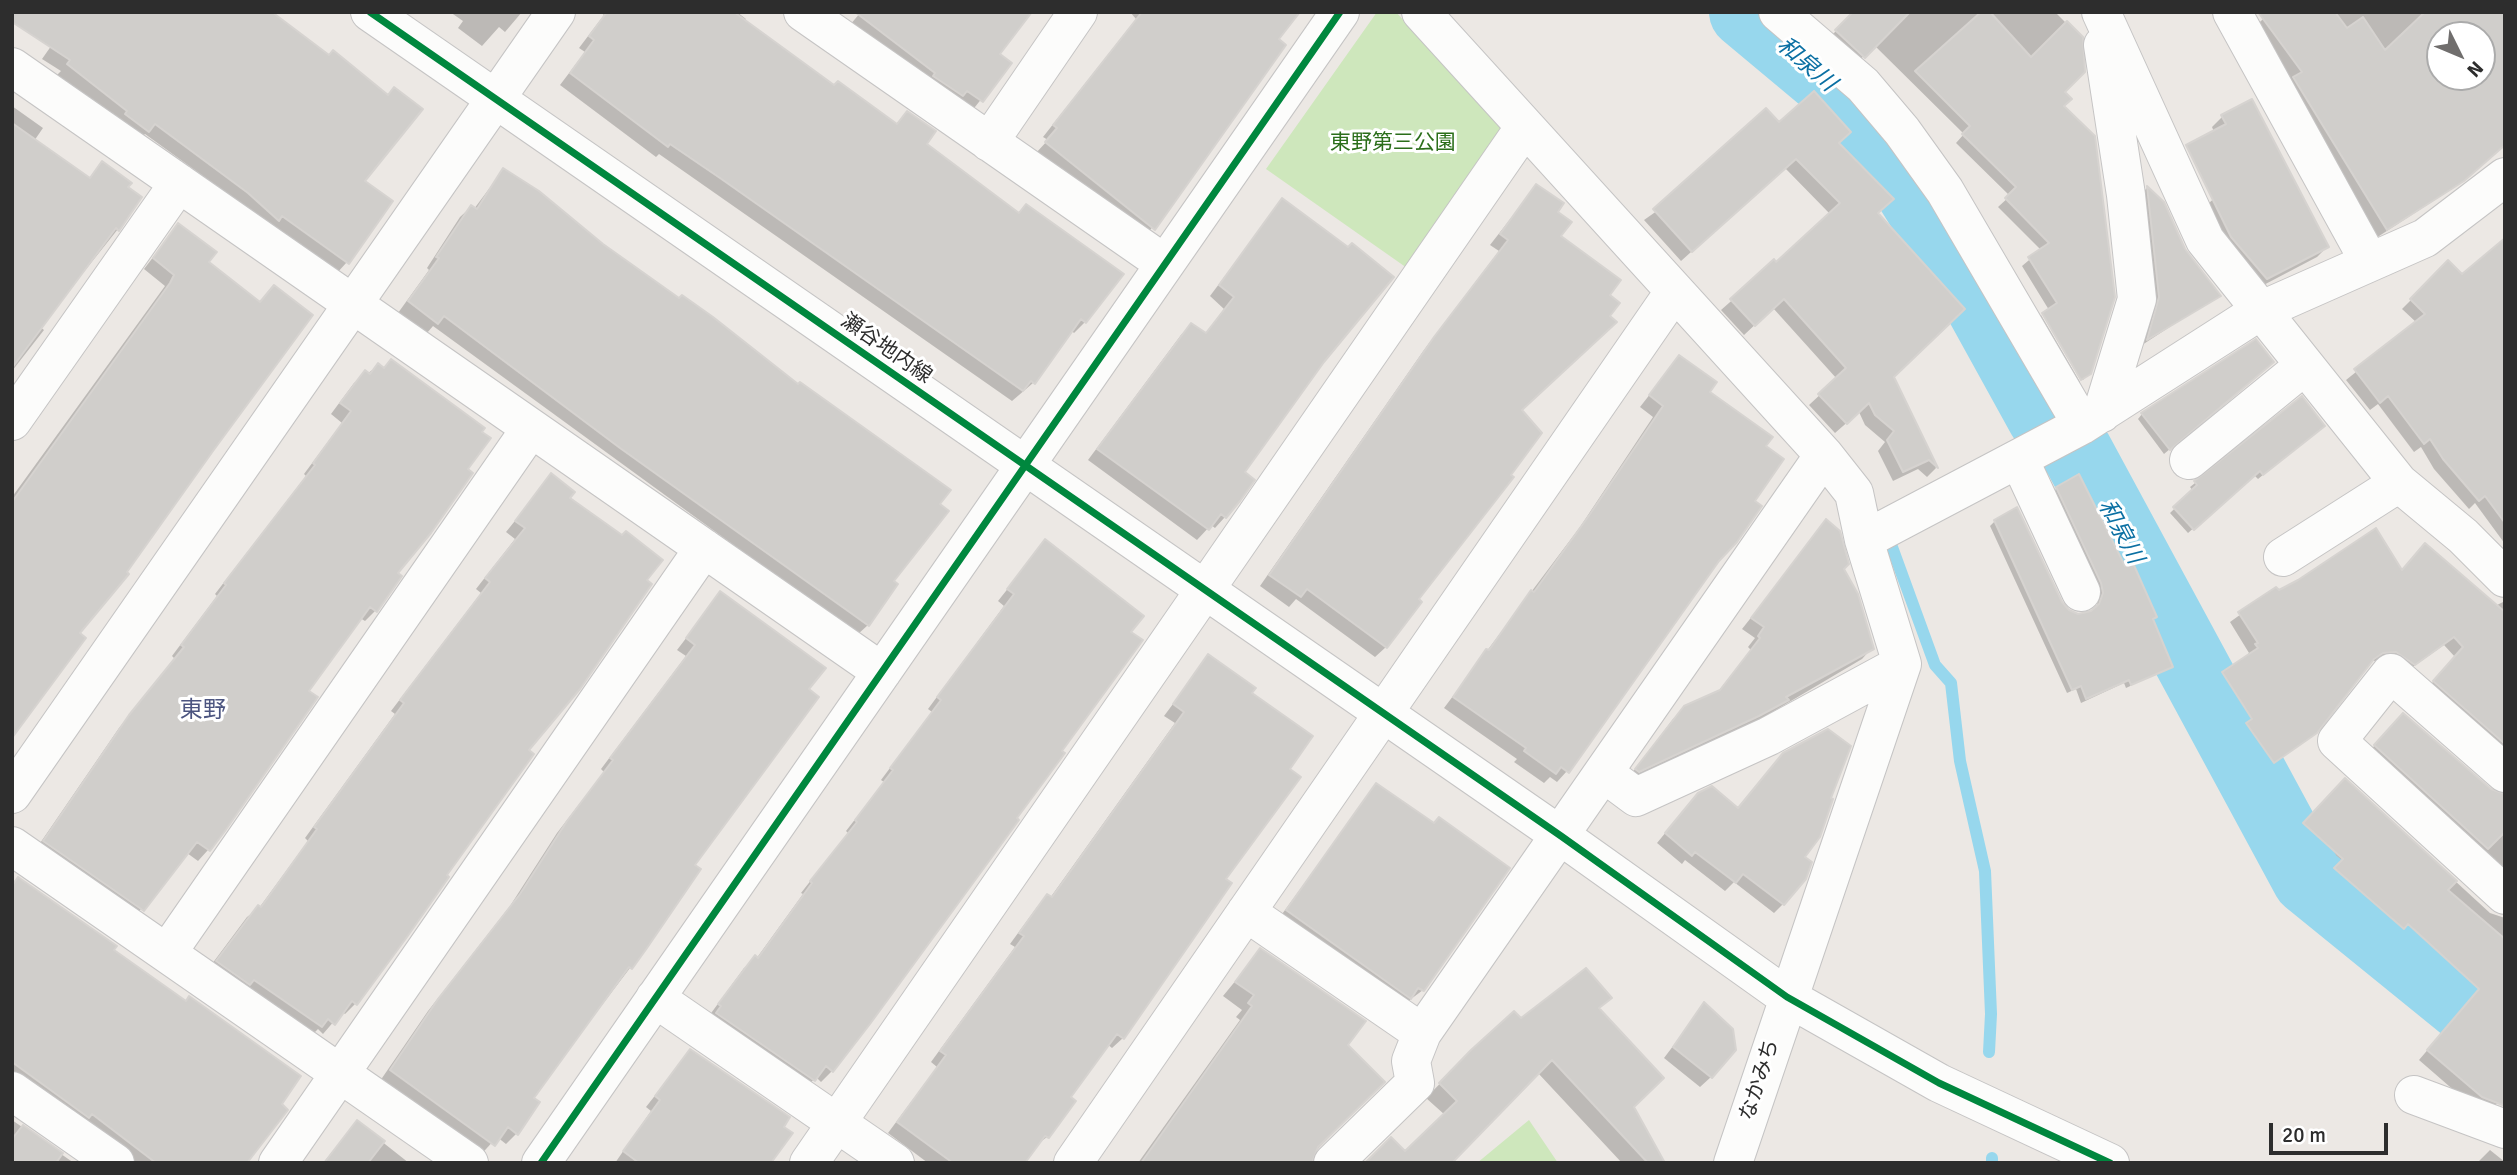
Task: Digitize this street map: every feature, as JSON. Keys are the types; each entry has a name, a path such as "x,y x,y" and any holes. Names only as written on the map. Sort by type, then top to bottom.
{"street":[{"name":"瀬谷地内線","path":"370,12 1382,715 1561,836 1787,997 1939,1083 2110,1163"},
{"path":"12,794 556,12"},
{"path":"989,142 1078,12"},
{"path":"541,1163 1340,12"},
{"path":"1421,12 1825,455 1854,493 1864,540 1902,664 1769,736 1636,797 1605,774"},
{"path":"2100,12 2205,240 2303,367 2399,483 2463,536 2505,578"},
{"path":"2064,434 2137,299 2126,195 2100,12"},
{"path":"2232,12 2369,261"},
{"path":"812,15 1165,264"},
{"path":"1785,15 1863,85 1902,131 1945,191 2064,434 2081,592"},
{"path":"12,67 882,672"},
{"path":"809,1163 1524,128"},
{"path":"1864,540 2064,434 2260,311 2426,237 2487,194 2505,177"},
{"path":"12,421 179,183"},
{"path":"1073,1163 1674,292"},
{"path":"2189,460 2303,367"},
{"path":"167,953 531,428"},
{"path":"1333,1163 1415,1083 1411,1061 1422,1033 1825,455"},
{"path":"2283,557 2399,483"},
{"path":"278,1163 704,548"},
{"name":"なかみち","path":"1733,1163 1787,997 1902,664"},
{"path":"2505,773 2391,673 2337,741 2505,895"},
{"path":"12,846 468,1163"},
{"path":"1246,912 1422,1033"},
{"path":"655,998 895,1163"},
{"path":"12,1091 115,1163"},
{"path":"2414,1095 2505,1129"}],"green space":[{"name":"東野第三公園","path":"1377,12 1396,12 1509,137 1407,268 1266,169"},
{"path":"1529,1120 1558,1163 1477,1163"}],"building":[{"path":"12,12 272,12 329,55 333,50 388,95 394,87 423,109 365,181 393,201 349,264 282,216 279,221 248,193 155,124 149,132 125,114 127,111 67,64 70,60 12,22"},
{"path":"607,12 734,12 834,85 838,81 897,124 907,111 936,131 927,144 1019,213 1026,204 1124,274 1086,323 1081,319 1035,384 1031,381 1023,391 720,178 670,144 668,147 570,73 594,40 589,36"},
{"path":"855,12 1032,12 1000,54 1012,63 983,102 967,91 963,96 933,76 935,73"},
{"path":"1142,12 1300,12 1279,39 1286,45 1155,230 1045,142 1057,128 1053,125"},
{"path":"1853,12 1910,12 1865,58 1835,30"},
{"path":"1981,12 1990,12 2031,57 2067,21 2083,37 2085,72 2065,92 2072,99 2064,106 2095,136 2115,297 2091,374 2081,380 2042,313 2057,303 2028,257 2049,243 2005,198 2016,187 1962,134 1970,126 1915,71"},
{"path":"2258,12 2335,12 2347,28 2363,17 2385,50 2425,12 2505,12 2505,145 2464,181 2387,230 2293,77 2302,72"},
{"path":"1814,91 1851,132 1839,143 1894,199 1878,213 1965,309 1894,377 1938,468 1929,460 1903,472 1887,440 1894,431 1875,415 1869,403 1847,424 1818,394 1846,368 1784,299 1755,326 1730,299 1774,259 1776,262 1840,203 1796,159 1692,252 1653,209 1766,108 1779,122"},
{"path":"2252,99 2329,247 2267,279 2231,237 2186,145 2226,124 2221,115"},
{"path":"12,123 90,178 102,161 132,183 128,187 142,197 119,231 116,228 12,368"},
{"path":"503,168 539,191 603,244 679,298 682,295 798,384 800,382 951,490 940,504 949,511 894,581 898,584 869,626 620,448 444,316 438,324 408,301 439,258 436,257 471,205 477,209"},
{"path":"1536,184 1564,203 1558,212 1572,222 1561,236 1621,280 1610,295 1620,303 1610,316 1617,322 1522,410 1542,433 1511,475 1514,477 1419,599 1422,602 1387,648 1307,589 1301,597 1269,575 1434,337 1508,240 1500,234"},
{"path":"2147,186 2164,202 2185,249 2221,296 2147,340 2159,297"},
{"path":"1282,198 1348,247 1352,243 1394,277 1324,362 1245,472 1255,480 1240,501 1226,518 1221,514 1209,530 1097,449 1191,323 1206,333 1234,297 1219,285"},
{"path":"178,223 217,252 209,262 260,302 274,285 313,315 127,572 129,574 80,633 86,638 12,738 12,502 170,283 174,275 153,258"},
{"path":"2505,238 2505,523 2485,496 2479,501 2443,459 2430,439 2424,444 2388,396 2380,403 2354,369 2425,314 2410,299 2448,260 2462,274"},
{"path":"2256,339 2274,362 2170,450 2141,413"},
{"path":"1679,355 1717,382 1710,392 1773,437 1766,446 1784,459 1755,501 1762,506 1737,542 1719,561 1569,773 1561,767 1556,774 1524,751 1526,748 1453,697 1531,590 1534,592 1663,406 1649,395"},
{"path":"391,359 485,428 482,432 491,438 468,469 473,473 431,533 398,573 402,576 377,612 370,607 309,691 318,697 225,831 210,851 197,842 144,911 43,841 129,715 184,647 181,645 226,585 224,583 315,465 313,463 351,411 340,403 365,370 370,374 378,363 384,368"},
{"path":"2302,396 2325,426 2263,475 2260,471 2194,530 2173,507 2197,485 2194,481"},
{"path":"551,473 575,492 570,498 622,535 626,531 663,560 647,580 652,584 580,689 529,750 534,754 447,875 449,877 407,937 357,1005 352,1001 335,1025 328,1019 322,1027 254,980 250,985 216,961 258,905 261,907 317,829 314,827 404,703 400,700 490,582 485,578 525,528 515,521"},
{"path":"2079,474 2125,566 2133,563 2157,617 2153,619 2173,667 2131,685 2129,680 2086,699 2081,686 2072,690 1994,520 2017,507 2062,602 2069,610 2078,614 2091,611 2099,604 2103,593 2101,583 2056,487"},
{"path":"1826,519 1840,531 1849,564 1844,569 1858,594 1874,649 1786,697 1789,700 1759,716 1639,772 1635,769 1684,706 1720,690 1760,638 1758,636 1764,627 1751,618"},
{"path":"2376,528 2402,570 2425,543 2505,612 2505,744 2433,681 2463,647 2454,637 2415,665 2396,652 2383,653 2374,659 2317,733 2274,763 2246,723 2252,719 2222,672 2258,648 2255,644 2258,643 2238,612 2276,587 2279,590 2298,580"},
{"path":"1045,539 1144,616 1131,632 1143,640 1062,751 1065,753 1017,818 1019,820 870,1024 833,1072 826,1066 815,1081 716,1013 721,1006 718,1004 755,955 758,958 812,883 810,881 857,822 855,820 893,770 890,768 941,700 937,697 1014,594 1007,589"},
{"path":"720,591 826,668 809,689 819,697 695,865 701,869 647,948 632,969 629,967 534,1098 540,1102 518,1135 508,1127 495,1146 390,1070 438,999 520,894 567,821 613,760 610,758 695,645 686,638"},
{"path":"1208,654 1256,688 1252,693 1313,736 1290,769 1301,777 1226,879 1232,883 1124,1039 1117,1034 1071,1097 1076,1101 1049,1138 1045,1136 1025,1163 953,1163 897,1122 946,1055 940,1051 1024,936 1019,933 1047,894 1052,897 1184,712 1173,704"},
{"path":"2403,713 2491,789 2505,794 2505,832 2488,849 2374,745"},
{"path":"1828,729 1851,746 1831,798 1833,799 1820,837 1805,857 1812,862 1806,879 1784,905 1743,874 1736,883 1695,852 1692,856 1665,833 1698,793 1712,786 1738,808 1783,753"},
{"path":"2345,778 2457,881 2448,890 2505,939 2505,1106 2482,1097 2427,1050 2479,989 2408,924 2404,929 2334,868 2343,859 2303,823"},
{"path":"1376,783 1434,823 1439,817 1510,868 1424,991 1418,988 1411,999 1286,910"},
{"path":"18,877 117,946 114,950 186,1001 189,996 301,1076 282,1104 288,1110 247,1163 156,1163 92,1114 89,1118 12,1062 12,886"},
{"path":"1260,948 1366,1021 1348,1045 1385,1082 1318,1147 1312,1163 1141,1163 1252,1006 1248,1003 1254,995 1235,982"},
{"path":"1586,968 1612,998 1599,1008 1664,1078 1634,1107 1665,1163 1648,1163 1552,1060 1452,1163 1365,1163 1391,1137 1405,1151 1457,1101 1439,1083 1471,1050 1514,1011 1521,1018"},
{"path":"1704,1002 1733,1029 1736,1050 1712,1078 1673,1047"},
{"path":"690,1049 790,1117 784,1127 793,1133 771,1163 639,1163 623,1151 660,1100 655,1096"},
{"path":"357,1120 385,1141 368,1163 324,1163"},
{"path":"23,1125 63,1153 56,1163 12,1163 12,1139"}],"waterway":[{"name":"和泉川","path":"1745,12 1836,88 1892,160 1974,292 2043,417 2077,452 2308,879 2505,1039"},
{"path":"1892,547 1935,665 1951,683 1960,761 1985,871 1991,1014 1989,1052"},
{"path":"1992,1158 1992,1163"}],"cycle path":[{"path":"370,12 1561,836 1787,997 1939,1083 2110,1163"},
{"path":"541,1163 1340,12"}],"district":[{"name":"東野","path":"203,711"}]}
